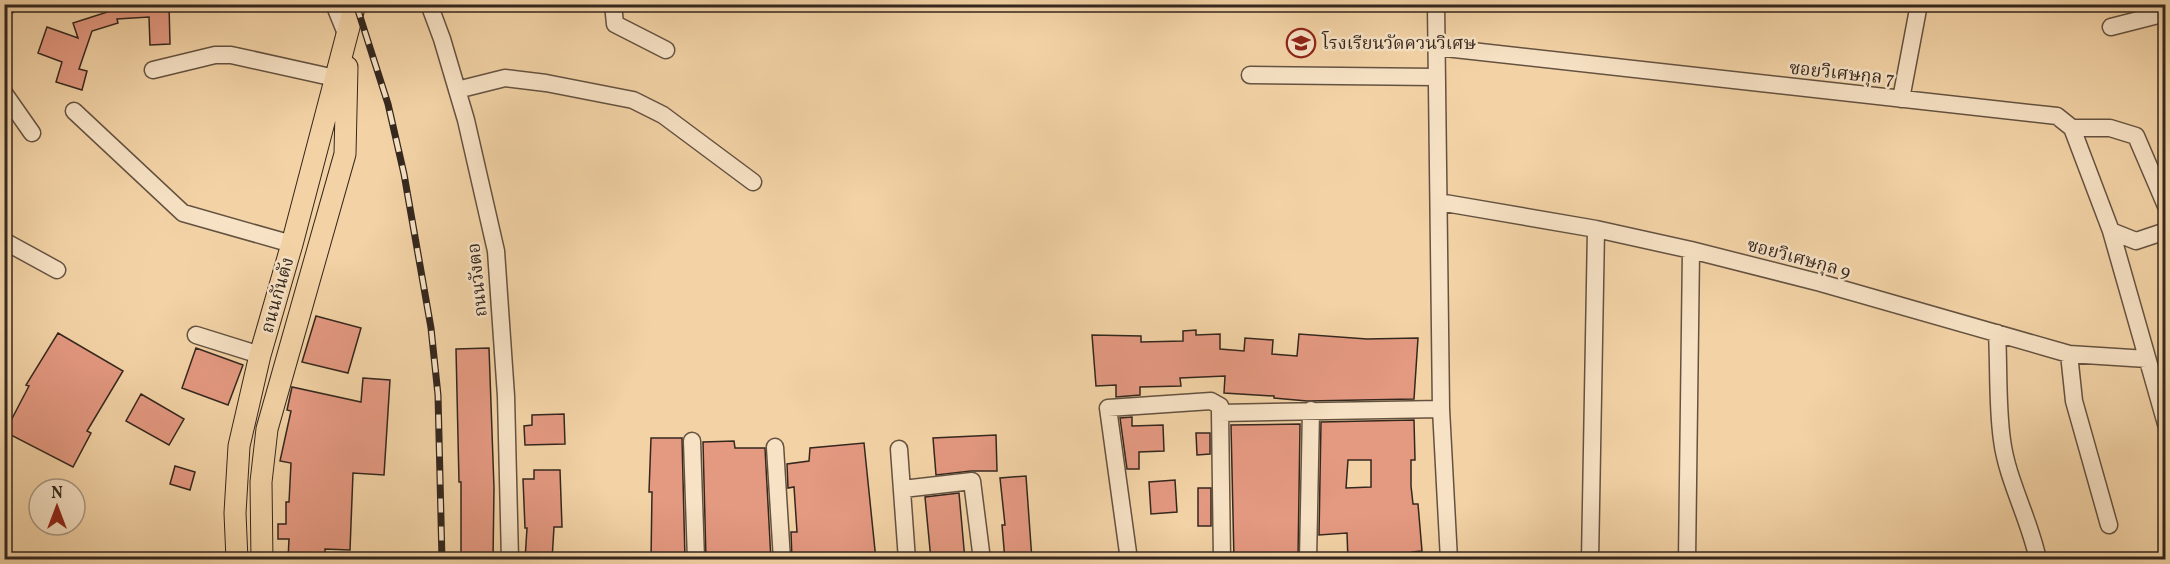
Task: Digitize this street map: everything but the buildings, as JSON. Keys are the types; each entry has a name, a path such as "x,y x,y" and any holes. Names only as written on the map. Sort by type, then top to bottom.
{"main road":[{"name":"ถนนกันตัง","path":"237,560 235,513 239,446 260,355 292,244 355,4"},
{"name":"ถนนกันตัง","path":"262,560 261,482 267,429 345,154 347,36"}],"street":[{"path":"4,8 10,4"},
{"path":"334,4 347,36"},
{"name":"ถนนวังตอ","path":"429,4 466,120 496,252 506,396 510,560"},
{"path":"613,4 615,24 666,50"},
{"path":"1436,4 1441,409 1449,560"},
{"path":"1901,99 1920,4"},
{"path":"2111,27 2166,13"},
{"name":"ซอยวิเศษกุล 7","path":"1436,47 2057,116 2072,128"},
{"path":"153,70 215,55 231,55 335,78"},
{"path":"1250,75 1436,77"},
{"path":"457,90 506,78 546,83 633,100 663,115 753,182"},
{"path":"4,93 32,133"},
{"path":"74,111 183,213 292,244"},
{"path":"2166,206 2136,136 2109,128 2072,128 2111,231 2166,424"},
{"name":"ซอยวิเศษกุล 9","path":"1439,202 1596,229 1691,250 1821,283 2069,354 2147,359"},
{"path":"1590,560 1596,229"},
{"path":"2111,231 2136,241 2166,231"},
{"path":"4,241 57,270"},
{"path":"1687,560 1691,250"},
{"path":"1997,333 2002,441 2019,502 2035,543 2038,560"},
{"path":"196,336 260,355"},
{"path":"2069,354 2074,401 2109,525"},
{"path":"1129,560 1108,408 1211,401 1220,406 1222,560"},
{"path":"1220,413 1441,409"},
{"path":"1308,560 1311,410"},
{"path":"692,441 696,560"},
{"path":"775,447 782,560"},
{"path":"899,449 907,560"},
{"path":"903,489 972,481 982,560"}],"railway":[{"path":"356,4 388,104 404,174 431,328 438,395 442,560"}],"place":[{"name":"โรงเรียนวัดควนวิเศษ","path":"1301,43"}]}
